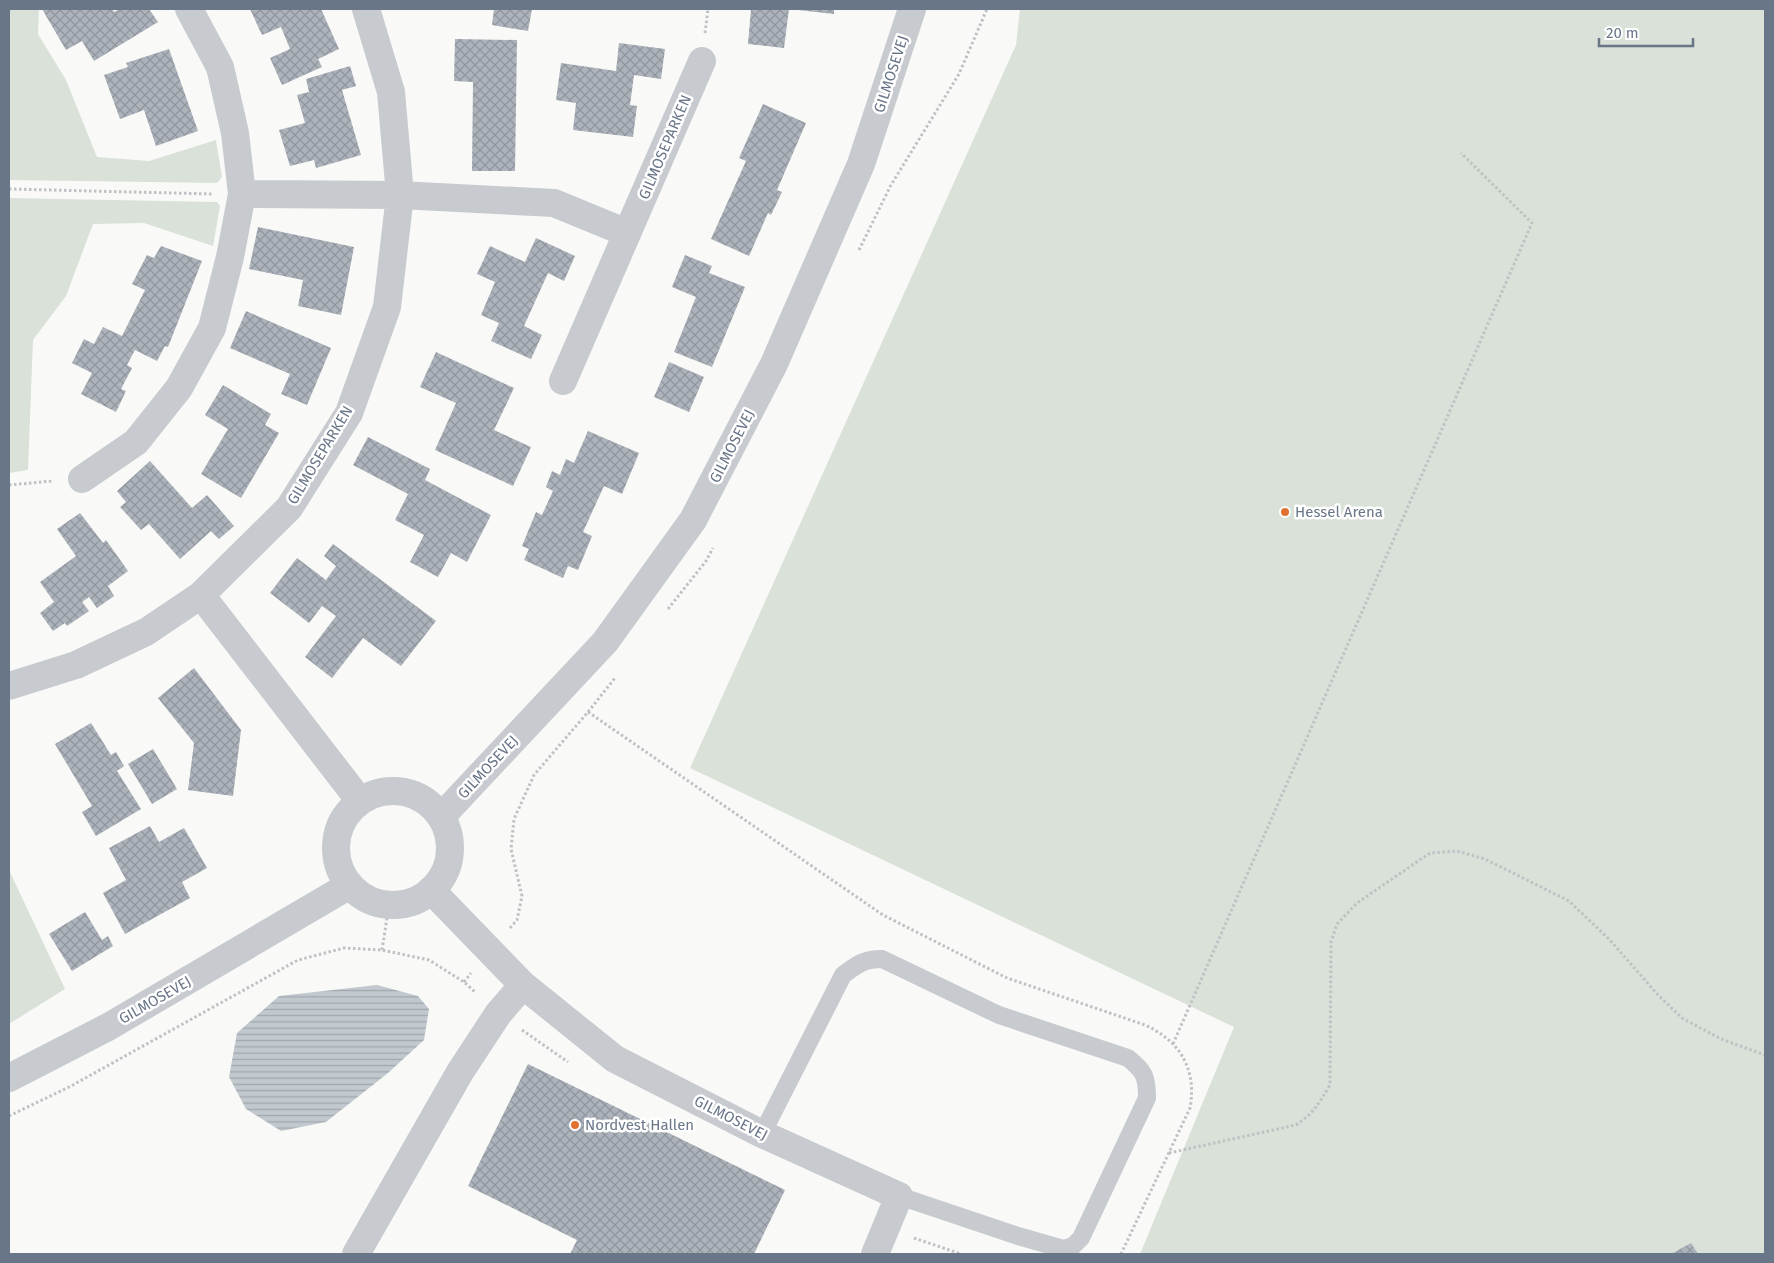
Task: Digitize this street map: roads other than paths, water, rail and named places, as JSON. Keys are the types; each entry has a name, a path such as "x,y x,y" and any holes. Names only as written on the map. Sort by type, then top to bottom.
{"street":[{"path":"82,479 136,442 179,388 212,328 230,257 242,194 234,133 220,67 189,9"},
{"name":"GILMOSEPARKEN","path":"9,686 76,665 146,632 201,595 288,508 349,413 387,307 400,195 391,92 366,9"},
{"name":"GILMOSEVEJ","path":"441,817 605,642 693,520 774,364 861,164 912,9"},
{"name":"GILMOSEPARKEN","path":"563,381 702,61"},
{"path":"242,194 400,195 554,203 627,233"},
{"path":"201,595 360,801"},
{"path":"394,791 413,794 429,803 441,817 448,832 450,848 448,863 441,878 431,890 418,899 404,904 389,905 374,902 361,895 350,885 341,872 336,857 336,841 340,826 348,812 360,801 376,793 394,791"},
{"name":"GILMOSEVEJ","path":"9,1078 108,1027 350,885"},
{"name":"GILMOSEVEJ","path":"431,890 523,985 615,1059 762,1134 899,1196"},
{"path":"356,1254 460,1072 498,1014 523,985"},
{"path":"876,1254 899,1196"}],"lane":[{"path":"762,1134 844,975 859,963 870,959 882,959 999,1015 1128,1058 1142,1070 1148,1083 1147,1098 1081,1238 1073,1246 1063,1249 899,1196"}],"place":[{"name":"Hessel Arena","path":"1285,512"},
{"name":"Nordvest Hallen","path":"575,1125"}]}
